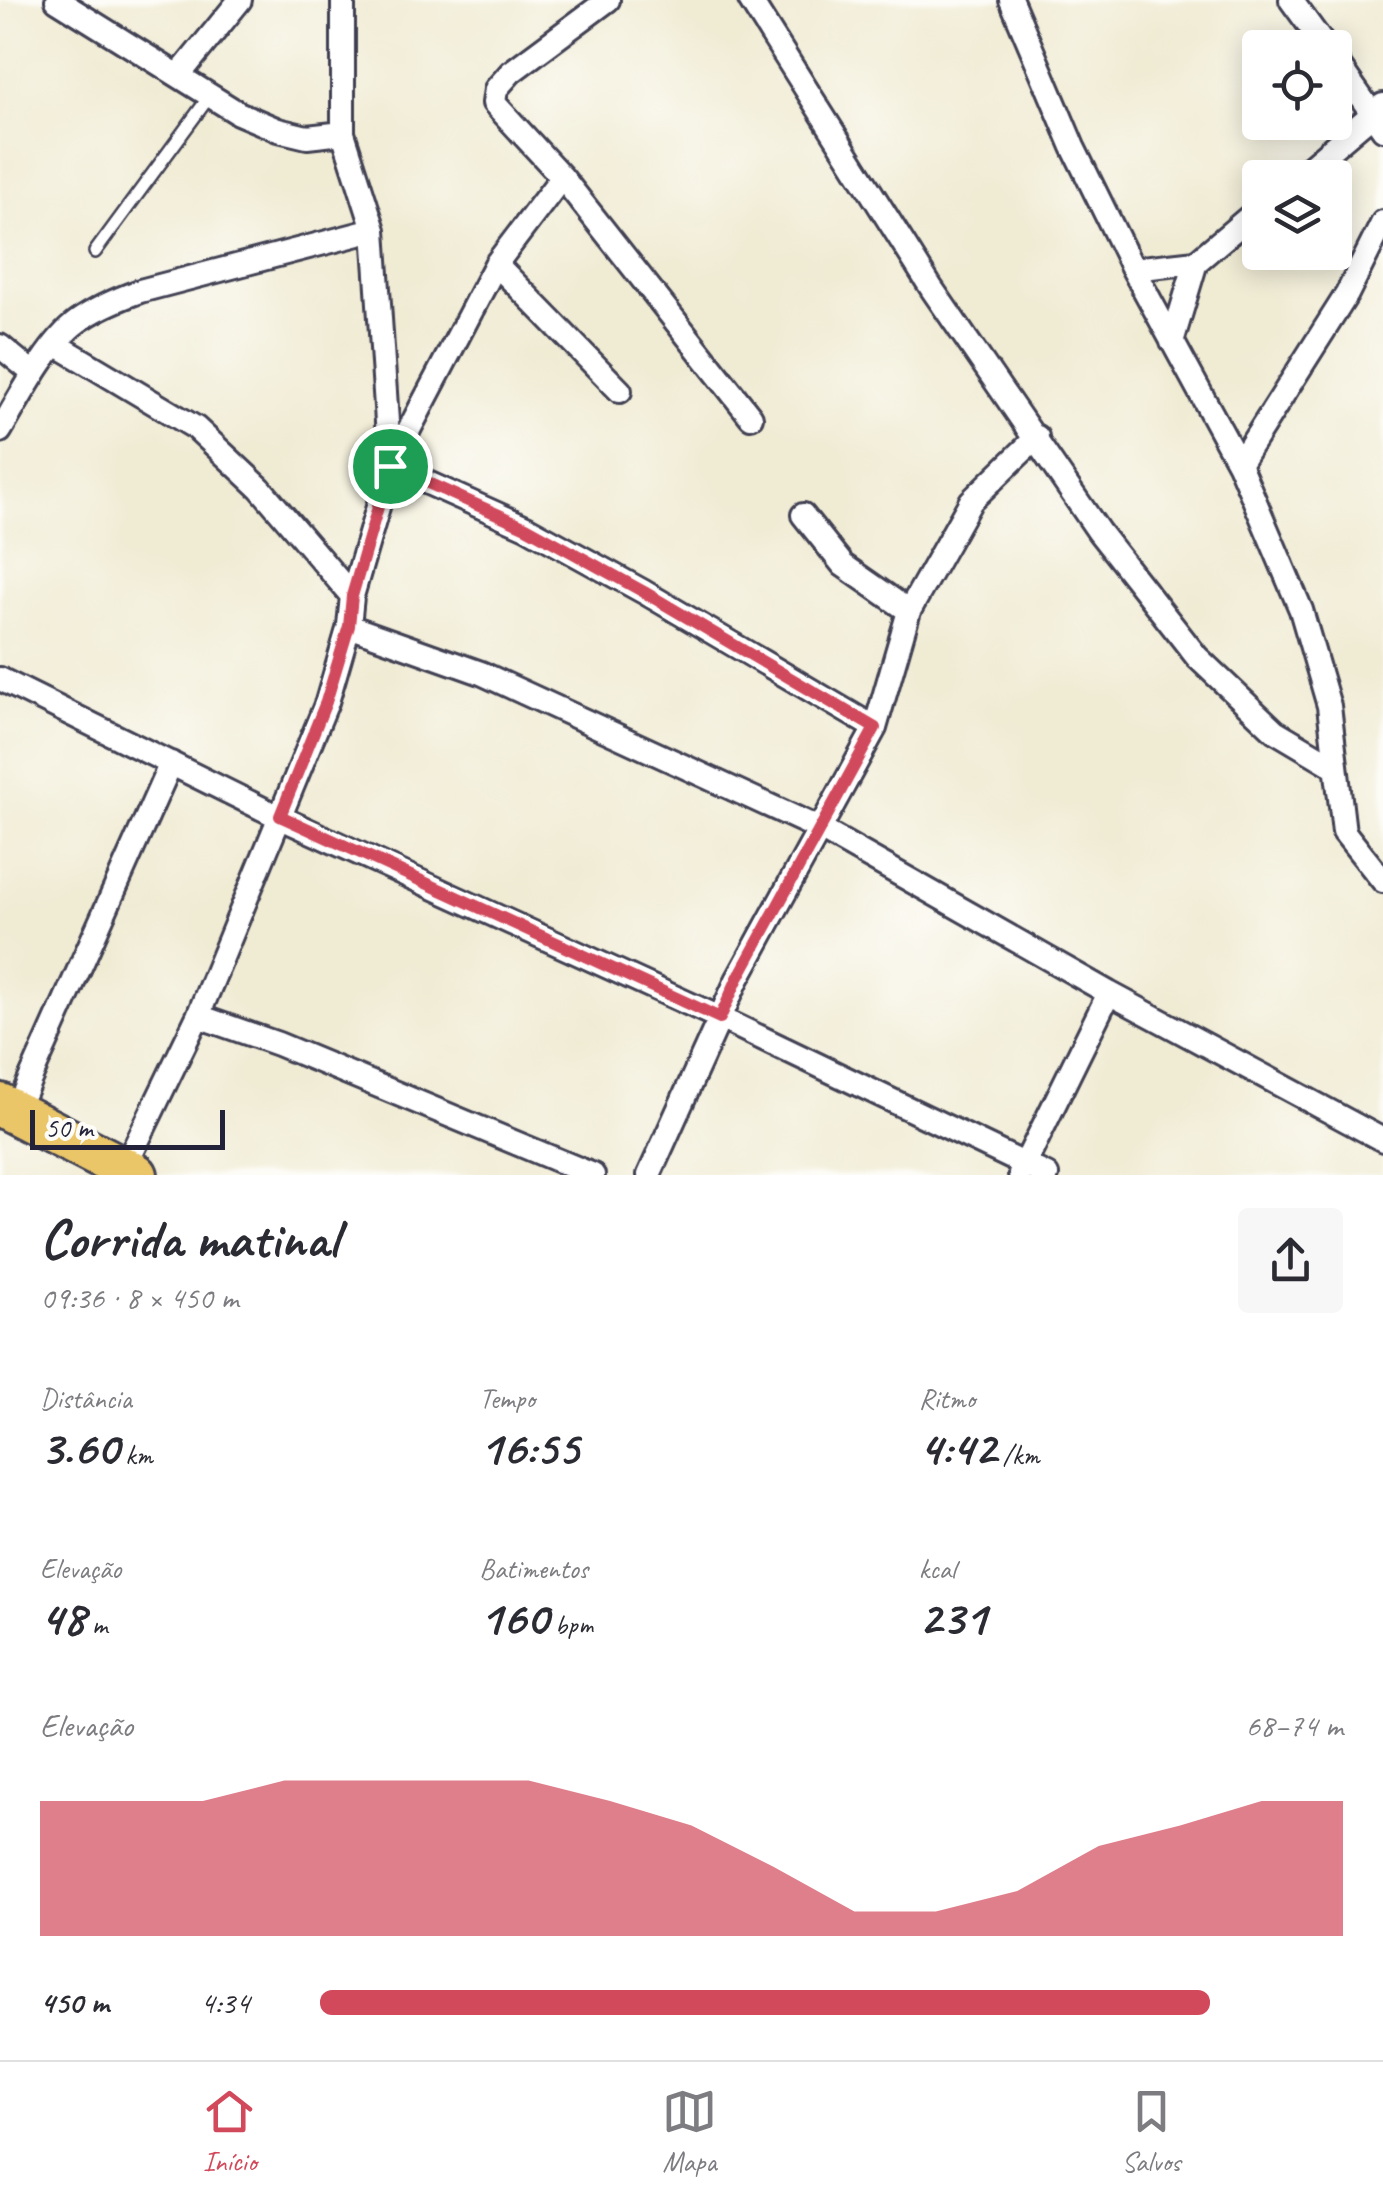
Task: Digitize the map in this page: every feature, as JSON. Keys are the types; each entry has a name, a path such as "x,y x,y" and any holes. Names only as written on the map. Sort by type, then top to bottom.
{"highway":[{"path":"8,1109 130,1172"}],"street":[{"path":"57,0 209,97 278,130 307,137 343,134"},
{"path":"179,75 240,0"},
{"path":"343,0 343,134 374,230 390,466"},
{"path":"608,0 511,72 496,88 494,102 562,177 751,417"},
{"path":"750,0 932,289 1100,532 1198,657 1275,731 1334,766"},
{"path":"1012,0 1073,147 1133,269 1239,464 1301,610 1328,706 1344,832 1383,881"},
{"path":"1291,0 1313,30"},
{"path":"1320,160 1380,116 1352,81"},
{"path":"130,1172 326,702 390,466 496,264 562,177"},
{"path":"1239,464 1346,294 1383,222"},
{"path":"1172,342 1196,262 1242,223"},
{"path":"0,431 57,344 74,324 107,304 140,291 374,230"},
{"path":"1133,269 1196,262"},
{"path":"496,264 620,391"},
{"path":"57,344 196,428 260,488 352,596"},
{"path":"0,346 34,374"},
{"path":"649,1175 720,1018 875,728 909,611 970,501 1037,437"},
{"path":"390,466 526,527 875,728"},
{"path":"803,515 843,565 909,611"},
{"path":"349,626 481,673 820,829 1109,993 1383,1140"},
{"path":"0,679 280,816 720,1018 1022,1169 1047,1175"},
{"path":"8,1109 170,763"},
{"path":"1022,1169 1109,993"},
{"path":"198,1016 278,1044 593,1175"}],"lane":[{"path":"95,252 209,97"}],"route":[{"path":"390,466 526,527 875,728 720,1018 280,816 326,702 390,466"}]}
